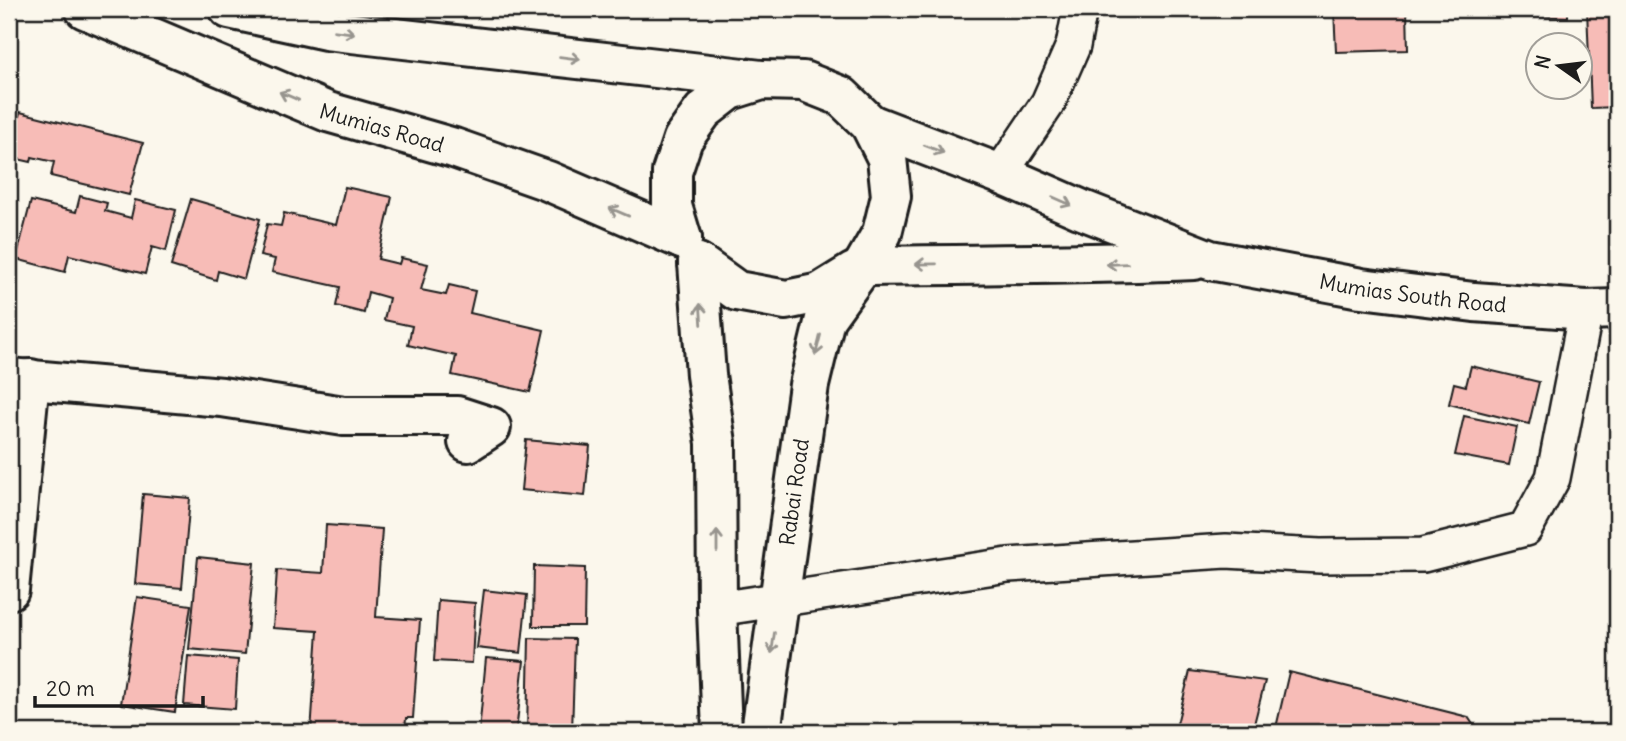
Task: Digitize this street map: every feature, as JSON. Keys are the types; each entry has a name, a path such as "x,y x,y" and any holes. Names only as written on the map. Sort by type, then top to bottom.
{"main road":[{"name":"Mumias Road","path":"85,9 328,112 454,148 548,181 690,251"},
{"path":"229,9 326,30 762,80 803,81 841,96 870,124 887,158 891,196 882,233 863,266 820,293 786,300 737,291 690,251"},
{"path":"722,732 717,609 716,443 690,251 672,206 672,172 683,139 703,111 730,90 762,80"},
{"name":"Mumias South Road","path":"870,124 1210,260 1361,288 1474,302 1602,309"},
{"name":"Mumias South Road","path":"863,266 988,263 1080,265 1210,260"},
{"name":"Rabai Road","path":"761,732 809,385 825,319 863,266"},
{"path":"9,590 20,379 222,397 344,416 457,415 491,427 468,442"}],"lane":[{"path":"1000,174 1048,103 1073,46 1080,9"},
{"path":"717,609 1008,565 1226,551 1320,556 1423,555 1525,529 1553,478 1602,309"}],"building":[{"path":"1334,9 1407,9 1408,50 1336,52"},
{"path":"1529,9 1568,9 1568,17 1529,16"},
{"path":"1587,9 1617,9 1617,107 1591,108 1591,102 1594,102 1594,32 1588,32"},
{"path":"20,112 143,143 129,195 51,176 54,162 32,157 31,162 9,157"},
{"path":"345,187 392,197 378,259 399,264 401,258 428,264 421,290 446,295 449,285 475,291 470,313 544,330 530,392 452,375 456,356 408,345 412,326 384,320 389,298 368,292 364,313 336,306 340,287 272,272 275,259 260,256 267,224 281,226 284,213 336,225"},
{"path":"80,196 107,203 105,211 131,218 135,200 176,210 166,251 152,247 145,274 69,255 65,272 16,259 31,201 76,212"},
{"path":"191,199 260,219 244,279 218,271 216,280 171,266"},
{"path":"1471,366 1539,382 1529,424 1449,404 1454,383 1466,386"},
{"path":"1464,416 1517,427 1509,465 1455,455"},
{"path":"526,440 590,446 585,496 521,490"},
{"path":"143,494 190,498 182,588 135,584"},
{"path":"326,525 382,529 376,617 420,620 413,718 406,718 405,732 311,732 318,631 273,628 277,570 323,573"},
{"path":"198,557 254,563 245,654 189,649"},
{"path":"534,566 585,568 584,626 533,626"},
{"path":"484,590 527,595 521,653 477,648"},
{"path":"137,597 191,605 175,712 121,704"},
{"path":"438,600 475,603 472,663 434,661"},
{"path":"529,638 575,639 572,732 527,732"},
{"path":"188,656 238,660 235,709 184,705"},
{"path":"486,658 524,661 516,732 479,732"},
{"path":"1190,671 1265,681 1252,732 1175,732"},
{"path":"1289,672 1468,717 1478,732 1275,732"}]}
